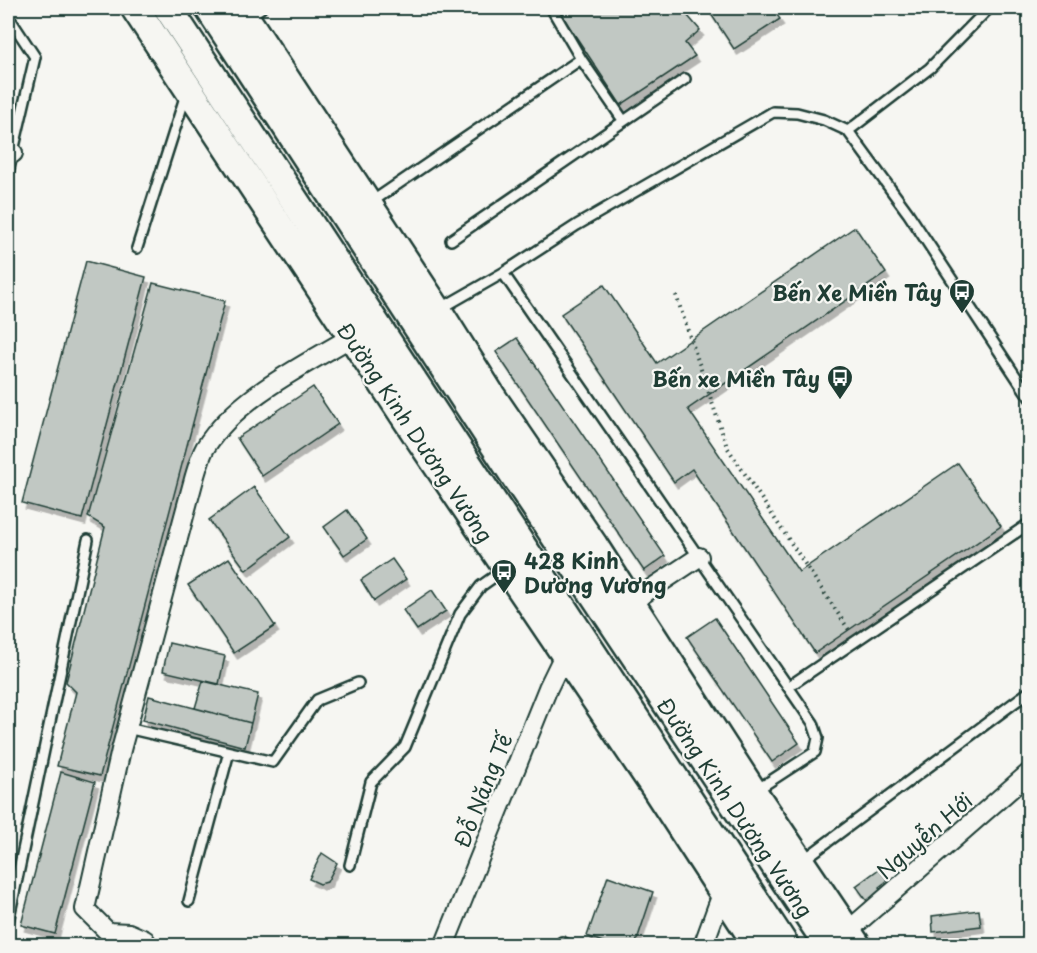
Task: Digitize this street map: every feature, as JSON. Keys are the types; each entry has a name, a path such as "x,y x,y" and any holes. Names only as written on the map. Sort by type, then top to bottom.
{"main road":[{"name":"Đường Kinh Dương Vương","path":"135,8 507,567 573,645 734,865 785,945"},
{"name":"Đường Kinh Dương Vương","path":"168,8 381,328 758,945"},
{"name":"Đường Kinh Dương Vương","path":"209,8 243,17 368,205 518,481 620,610 744,799 845,941"},
{"name":"Đường Kinh Dương Vương","path":"243,17 427,316"},
{"path":"353,336 427,316"},
{"path":"573,645 620,610"},
{"name":"Đường Kinh Dương Vương","path":"744,799 800,862 845,941"},
{"path":"723,891 734,865"}],"street":[{"path":"145,940 129,933 108,932 85,909 127,728 204,449 241,407 289,374 353,336"},
{"path":"620,610 699,557"},
{"name":"Đỗ Năng Tế","path":"444,945 548,688 573,645"},
{"name":"Nguyễn Hới","path":"845,941 1029,772"},
{"path":"703,945 723,891"}],"lane":[{"path":"848,131 930,68 989,8"},
{"path":"553,11 581,59 623,120"},
{"path":"8,16 35,57 10,155 8,173"},
{"path":"368,205 581,59"},
{"path":"451,240 685,79"},
{"path":"137,248 188,88"},
{"path":"427,316 503,273 577,225 773,112 797,113 824,120 848,131 883,177 1029,398"},
{"path":"503,273 813,723 818,738 814,752 744,799"},
{"path":"788,687 1029,523"},
{"path":"8,922 88,540"},
{"path":"350,866 371,782 405,747 460,614 481,585 507,567"},
{"path":"127,728 273,762 317,700 358,683"},
{"path":"800,862 1029,692"},
{"path":"189,901 229,752"}],"path":[{"path":"676,295 727,447 856,641"}],"building":[{"path":"557,8 681,8 700,30 685,43 695,56 621,105"},
{"path":"707,8 772,8 780,19 734,49"},
{"path":"855,227 886,273 688,409 799,572 958,463 1001,526 815,653 692,469 674,482 561,314 604,285 657,363"},
{"path":"86,261 146,277 82,519 22,503"},
{"path":"153,283 225,301 100,776 57,766 76,692 66,682 105,527 88,517"},
{"path":"517,338 665,556 644,571 496,352"},
{"path":"313,387 338,424 262,476 237,438"},
{"path":"254,487 290,537 246,570 209,520"},
{"path":"347,510 367,539 344,555 324,527"},
{"path":"229,558 275,626 234,653 188,585"},
{"path":"392,559 406,579 374,601 361,580"},
{"path":"432,590 446,611 417,630 403,610"},
{"path":"715,618 799,743 772,762 687,637"},
{"path":"169,643 225,656 219,684 163,671"},
{"path":"203,681 258,694 251,723 195,708"},
{"path":"149,696 251,723 245,747 143,720"},
{"path":"61,772 95,782 55,934 21,925"},
{"path":"322,853 337,863 327,882 320,884 309,879"},
{"path":"879,869 888,880 879,887 884,893 870,905 856,886"},
{"path":"608,876 653,892 635,946 613,946 587,936"},
{"path":"979,910 981,926 933,932 932,916"}],"place":[{"name":"Bến Xe Miền Tây","path":"962,315"},
{"name":"Bến xe Miền Tây","path":"840,401"},
{"name":"428 Kinh Dương Vương","path":"504,595"}]}
